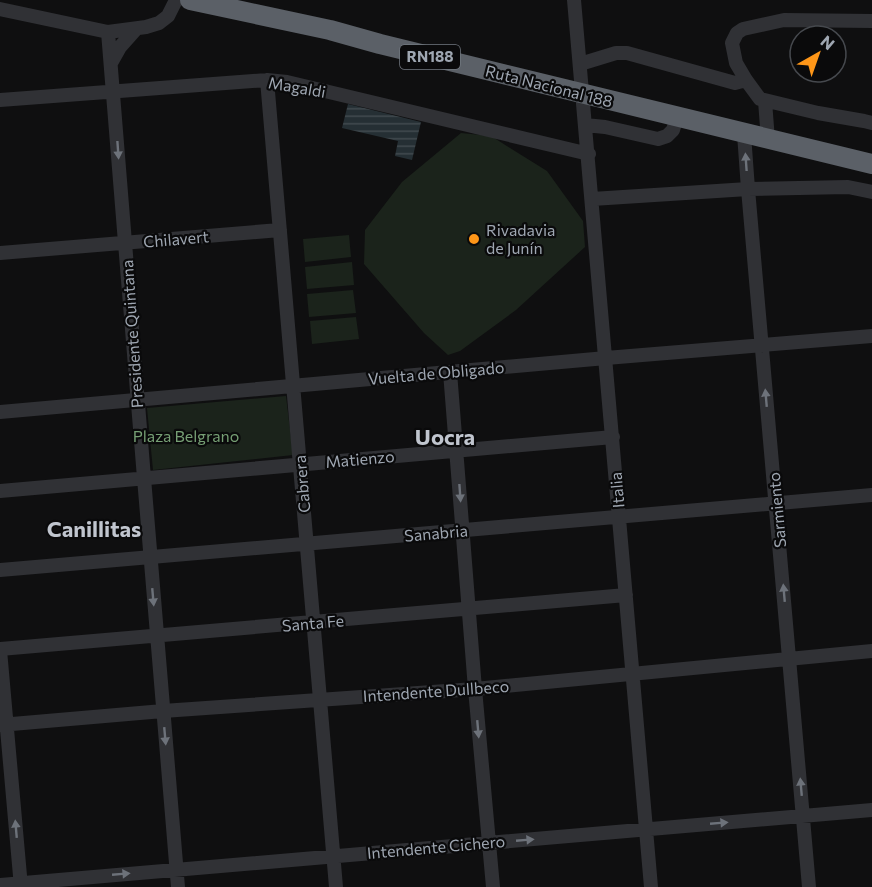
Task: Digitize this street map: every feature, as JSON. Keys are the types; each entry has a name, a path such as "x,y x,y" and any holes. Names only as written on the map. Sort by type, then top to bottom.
{"highway":[{"name":"Ruta Nacional 188","path":"190,0 330,30 872,164"}],"street":[{"path":"0,9 108,33 159,23 168,16 176,0"},
{"name":"Italia","path":"574,0 651,887"},
{"path":"872,21 784,20 743,29 737,33 732,43 736,63 760,99 872,123"},
{"path":"111,64 120,47 136,29"},
{"name":"Presidente Quintana","path":"108,33 178,887"},
{"path":"580,64 616,53 627,53 735,83 746,80"},
{"name":"Magaldi","path":"0,100 267,80 287,82 588,154"},
{"name":"Cabrera","path":"267,80 336,887"},
{"path":"765,101 768,140"},
{"path":"585,125 605,127 658,139 667,136 673,130 677,117"},
{"name":"Sarmiento","path":"744,134 809,887"},
{"path":"592,199 748,189 848,187 872,192"},
{"name":"Chilavert","path":"0,253 280,230"},
{"name":"Vuelta de Obligado","path":"0,412 872,336"},
{"path":"450,372 493,887"},
{"name":"Matienzo","path":"0,490 613,437"},
{"name":"Sanabria","path":"0,570 872,495"},
{"name":"Santa Fe","path":"0,650 626,595"},
{"path":"0,650 3,725 21,885"},
{"name":"Intendente Dullbeco","path":"3,725 475,689 872,651"},
{"name":"Intendente Cichero","path":"0,885 872,810"}],"green space":[{"name":"Rivadavia de Junín","path":"461,133 491,136 547,171 583,221 585,247 516,310 460,351 448,355 424,333 364,264 365,230 402,182"},
{"path":"349,235 351,257 305,262 303,239"},
{"path":"352,262 354,285 307,289 305,267"},
{"path":"353,290 356,313 309,317 307,294"},
{"path":"356,317 359,339 312,344 310,321"},
{"name":"Plaza Belgrano","path":"286,396 293,455 153,470 147,408"}],"shaded area":[{"path":"348,104 421,122 412,160 395,156 398,141 342,128"}],"place":[{"name":"Rivadavia de Junín","path":"474,239"}],"district":[{"name":"Uocra","path":"445,437"},
{"name":"Canillitas","path":"94,529"}]}
